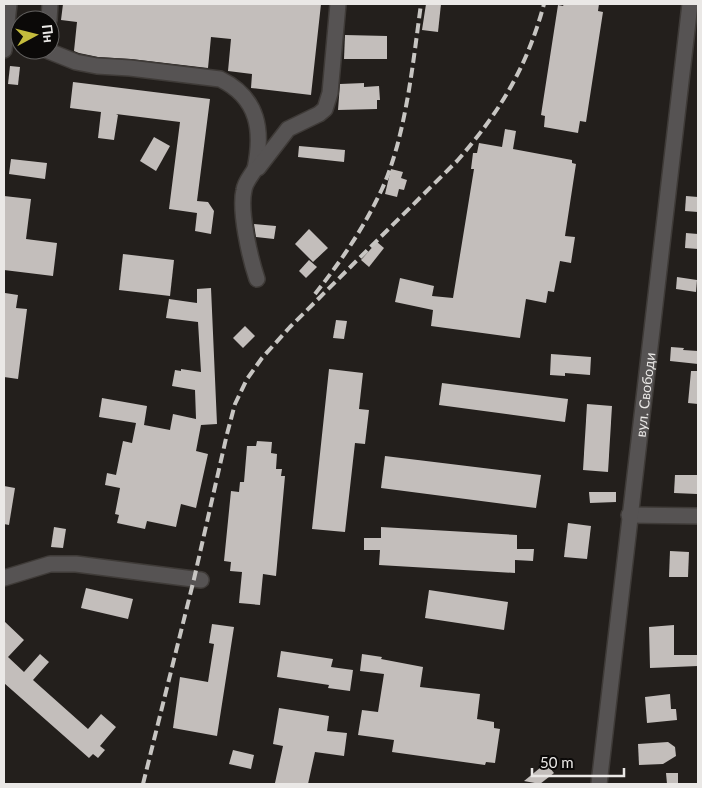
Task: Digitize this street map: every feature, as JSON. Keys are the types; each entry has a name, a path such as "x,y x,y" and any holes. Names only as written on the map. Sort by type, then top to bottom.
{"street":[{"path":"4,46 9,4"},
{"path":"255,169 258,168 288,129 320,114 325,109 330,93 338,4"},
{"name":"вул. Свободи","path":"599,784 690,4"},
{"path":"60,56 76,62 97,66 220,79 230,84 248,101 257,123 259,139 255,169 244,190 243,200 249,254 257,279"},
{"path":"629,515 698,516"},
{"path":"4,578 50,564 76,564 201,580"}],"building":[{"path":"63,4 321,4 311,95 251,88 252,74 228,71 231,39 211,37 208,68 98,57 79,53 74,51 77,22 61,20"},
{"path":"426,4 441,4 438,32 422,30"},
{"path":"564,4 599,4 598,11 603,12 586,122 580,121 578,133 544,127 545,116 541,115 558,5 563,6"},
{"path":"345,35 387,36 387,59 344,59"},
{"path":"10,66 20,67 18,85 8,84"},
{"path":"73,82 210,99 197,201 208,202 214,211 211,234 195,231 197,213 169,209 180,122 116,114 118,115 114,140 98,138 101,112 70,108"},
{"path":"364,83 364,87 379,86 380,100 377,100 377,109 338,110 340,84"},
{"path":"505,129 516,131 513,149 572,160 572,163 576,164 565,236 575,237 571,263 560,261 554,292 548,291 546,303 526,299 520,338 431,326 433,310 395,302 400,278 434,286 432,296 453,298 474,169 471,169 473,153 477,153 479,143 502,147"},
{"path":"154,137 170,146 156,171 140,161"},
{"path":"299,146 345,150 344,162 298,157"},
{"path":"11,159 47,163 45,179 9,174"},
{"path":"391,169 403,172 401,178 407,180 404,190 399,189 397,197 385,194"},
{"path":"4,196 31,199 26,239 57,243 53,276 4,270"},
{"path":"686,196 698,197 698,212 685,211"},
{"path":"254,224 276,226 274,239 256,237"},
{"path":"309,229 328,248 313,262 295,244"},
{"path":"686,233 698,234 698,249 685,248"},
{"path":"377,242 384,248 369,267 361,260"},
{"path":"123,254 174,260 170,296 119,290"},
{"path":"309,260 317,267 306,278 299,271"},
{"path":"677,277 697,280 696,292 676,289"},
{"path":"211,288 217,424 201,425 196,451 208,454 196,508 181,504 176,527 147,521 145,529 117,523 119,515 115,514 120,488 105,485 107,473 116,475 123,441 132,443 136,423 99,417 102,398 147,406 144,425 170,430 173,414 196,419 195,390 172,386 175,370 201,372 198,322 166,318 169,299 197,303 197,289"},
{"path":"5,293 18,295 16,308 27,309 18,379 4,377"},
{"path":"336,320 347,321 344,339 333,338"},
{"path":"245,326 255,336 243,348 233,338"},
{"path":"671,347 698,351 698,364 670,361"},
{"path":"551,354 591,357 590,375 565,373 565,376 550,375"},
{"path":"329,369 363,373 359,409 369,410 365,444 355,443 345,532 312,529"},
{"path":"691,371 698,371 698,404 688,403"},
{"path":"442,383 568,399 565,422 439,405"},
{"path":"587,404 612,406 608,472 583,470"},
{"path":"257,441 272,442 271,453 277,454 276,469 282,469 281,476 285,476 276,576 263,574 260,605 239,603 242,572 230,571 231,562 224,561 231,491 239,492 240,482 244,482 247,446 256,446"},
{"path":"385,456 541,475 536,508 381,488"},
{"path":"675,475 698,475 697,494 674,493"},
{"path":"4,486 15,488 9,525 4,524"},
{"path":"589,492 616,492 616,502 590,503"},
{"path":"568,523 591,526 587,559 564,557"},
{"path":"54,527 66,529 63,548 51,547"},
{"path":"381,527 517,535 517,549 534,549 533,561 515,560 515,573 379,565 380,550 364,550 364,538 381,538"},
{"path":"670,551 689,552 688,577 669,577"},
{"path":"86,588 133,599 128,619 81,608"},
{"path":"429,590 508,602 504,630 425,618"},
{"path":"4,621 24,640 8,657 24,672 40,654 49,662 33,680 88,729 101,714 116,727 100,746 105,750 98,758 93,754 89,758 4,683"},
{"path":"212,624 234,627 217,736 173,728 180,677 208,682 214,644 209,643"},
{"path":"674,625 674,655 698,655 698,666 650,668 649,627"},
{"path":"281,651 333,659 331,667 353,670 350,691 328,688 329,685 277,677"},
{"path":"362,654 423,667 420,687 480,694 477,719 494,722 494,728 500,729 495,763 486,762 485,765 392,752 394,740 358,735 362,710 378,712 384,674 360,671"},
{"path":"670,694 671,709 676,709 677,720 647,723 645,697"},
{"path":"279,708 329,716 327,731 347,733 344,756 315,752 308,784 275,783 283,746 273,744"},
{"path":"668,742 675,747 676,756 663,764 639,765 638,744"},
{"path":"233,750 254,755 251,769 229,764"},
{"path":"546,763 554,773 540,784 524,781"},
{"path":"666,773 678,773 678,784 667,784"}],"railway":[{"path":"315,294 360,231 382,189 390,168 408,98 421,4"},
{"path":"143,784 194,579 227,434 235,404 247,379 262,358 290,327 457,161 472,143 510,88 529,48 544,4"}]}
